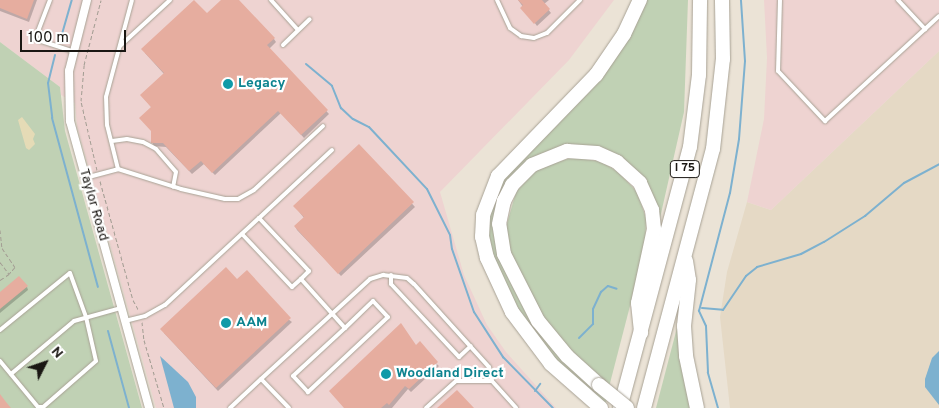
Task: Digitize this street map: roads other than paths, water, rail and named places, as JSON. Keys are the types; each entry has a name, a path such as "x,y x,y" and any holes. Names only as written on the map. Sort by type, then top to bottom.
{"highway":[{"path":"598,405 539,352 512,312 487,258 482,237 483,215 498,176 596,75 624,34 640,0"},
{"name":"I 75","path":"620,408 690,147 699,75 700,0"},
{"name":"I 75","path":"644,408 706,178 718,114 723,59 722,0"},
{"path":"627,408 562,350 538,321 504,254 500,224 504,201 512,185 532,164 567,151 597,153 617,162 640,184 652,210 654,230 638,303 641,333"},
{"path":"685,256 689,280 684,326 686,356 697,408"}],"street":[{"name":"Taylor Road","path":"87,0 73,51 69,108 85,178 149,408"}],"lane":[{"path":"50,0 35,39 73,51"},
{"path":"118,169 107,125 106,97 132,0"},
{"path":"120,46 170,0"},
{"path":"271,0 298,30"},
{"path":"497,0 510,28 527,38 547,33 580,0"},
{"path":"780,0 778,71 825,121 939,16"},
{"path":"898,0 925,29"},
{"path":"283,45 310,19"},
{"path":"85,178 118,169 173,187 225,200 238,199 254,190 323,126"},
{"path":"112,141 127,139 143,142 156,149 176,172 173,187"},
{"path":"125,321 141,317 165,305 332,150"},
{"path":"242,234 292,287 309,271 259,218"},
{"path":"0,330 70,273 86,317 96,361 43,406 38,407 0,361"},
{"path":"391,275 390,284 459,358 471,346"},
{"path":"230,408 370,279 391,275 407,278 414,284 489,367 492,381 516,408"},
{"path":"300,279 345,328"},
{"path":"373,301 388,317 308,392 293,376 345,328 373,301"},
{"path":"11,374 74,321 121,308"},
{"path":"261,379 289,408"},
{"path":"426,408 456,381 492,381"}],"water":[{"path":"939,351 939,405 925,387 925,379 932,358"},
{"path":"160,356 188,382 196,397 196,408 174,408"}],"waterway":[{"path":"62,34 72,0"},
{"path":"718,408 708,372 706,326 699,311 730,193 739,139 745,61 741,0"},
{"path":"55,55 48,83 52,118 98,287"},
{"path":"306,64 332,86 341,108 353,119 369,127 427,189 450,235 452,249 474,312 503,357 553,408"},
{"path":"702,308 723,310 746,276 757,267 801,254 824,242 865,216 904,183 939,164"},
{"path":"579,338 593,324 593,309 601,292 608,286 617,289"},
{"path":"108,331 129,408"},
{"path":"535,391 540,384"}],"place":[{"name":"Legacy","path":"228,84"},
{"name":"AAM","path":"226,323"},
{"name":"Woodland Direct","path":"386,374"}]}
